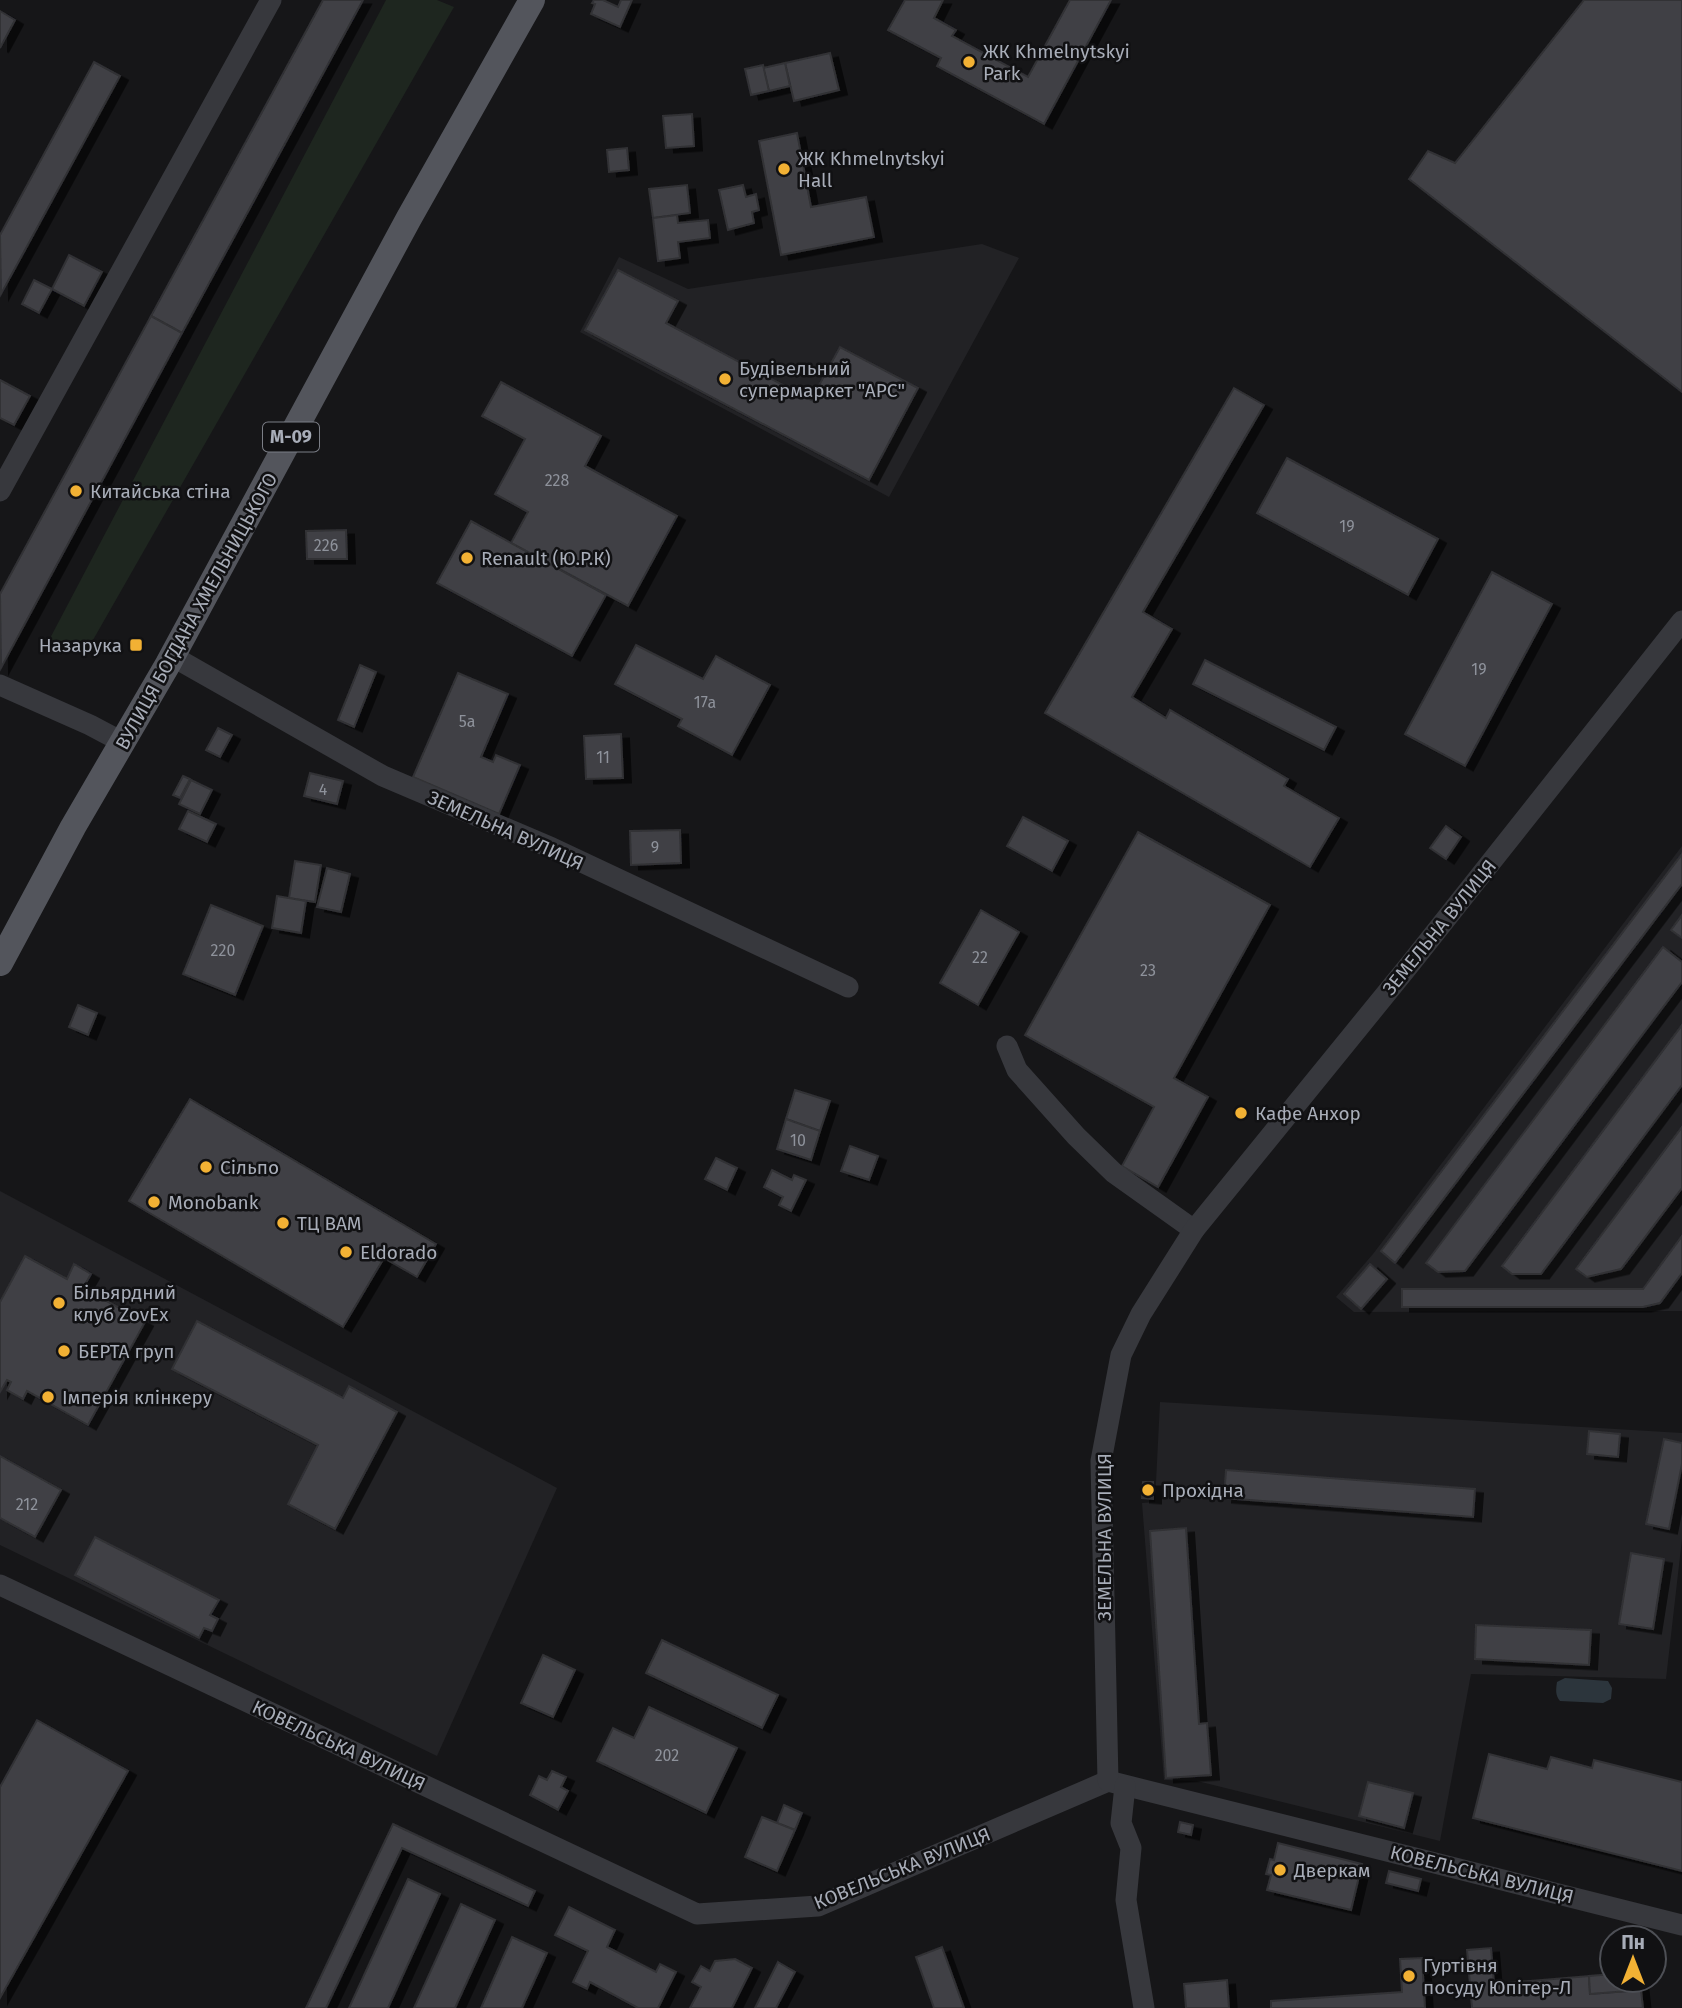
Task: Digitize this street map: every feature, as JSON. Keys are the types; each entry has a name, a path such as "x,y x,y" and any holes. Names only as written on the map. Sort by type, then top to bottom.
{"main road":[{"name":"ВУЛИЦЯ БОГДАНА ХМЕЛЬНИЦЬКОГО","path":"0,963 73,827 172,656 529,1"}],"street":[{"path":"0,491 271,0"},
{"name":"ЗЕМЕЛЬНА ВУЛИЦЯ","path":"1144,2008 1126,1900 1131,1848 1121,1823 1117,1783 1101,1461 1121,1354 1141,1314 1194,1230 1411,963 1682,621"},
{"name":"ЗЕМЕЛЬНА ВУЛИЦЯ","path":"172,656 383,776 552,848 848,987"},
{"path":"0,685 124,743"},
{"path":"1007,1046 1017,1070 1076,1136 1114,1173 1194,1230"},
{"name":"КОВЕЛЬСЬКА ВУЛИЦЯ","path":"0,1585 697,1914 818,1906 1117,1783 1682,1924"}],"shaded area":[{"path":"386,0 437,0 454,7 93,640 47,644"},
{"name":"Будівельний супермаркет \"АРС\"","path":"982,244 1019,258 889,497 580,332 619,257 688,289"},
{"path":"1682,846 1682,1311 1354,1312 1336,1297 1373,1254"},
{"path":"0,1191 557,1488 437,1756 0,1545"},
{"path":"1160,1402 1682,1433 1682,1539 1666,1679 1471,1674 1440,1841 1197,1781 1164,1780 1142,1503 1155,1502"},
{"path":"1565,1678 1608,1681 1612,1688 1611,1699 1603,1703 1560,1701 1556,1690 1557,1682"}],"building":[{"path":"323,0 363,0 182,333 151,316"},
{"path":"594,0 603,0 618,7 621,0 632,0 620,27 591,14"},
{"name":"ЖК Khmelnytskyi Park","path":"905,0 943,0 934,18 956,30 952,36 1028,77 1070,0 1111,0 1044,124 937,66 941,58 888,30"},
{"path":"1584,0 1682,0 1682,392 1409,179 1428,151 1455,163"},
{"path":"0,11 15,20 0,48"},
{"path":"830,53 839,90 794,101 785,63"},
{"path":"94,62 120,76 1,294 0,235"},
{"path":"785,63 790,86 769,91 763,68"},
{"path":"763,65 769,91 751,95 745,69"},
{"path":"692,114 694,146 666,148 663,116"},
{"name":"ЖК Khmelnytskyi Hall","path":"797,133 811,207 866,197 874,237 781,255 759,141"},
{"path":"627,148 629,170 609,172 607,150"},
{"path":"687,185 690,213 653,218 649,189"},
{"path":"743,185 746,197 756,194 759,210 752,212 754,223 728,230 719,190"},
{"path":"677,215 678,223 708,220 710,238 678,242 680,258 658,261 653,218"},
{"path":"69,255 102,272 84,306 52,289"},
{"name":"Будівельний супермаркет \"АРС\"","path":"618,270 678,301 666,323 811,400 840,347 918,388 869,480 585,330"},
{"path":"34,280 52,289 39,313 22,304"},
{"name":"Китайська стіна","path":"151,316 182,333 1,668 0,594"},
{"path":"0,380 30,396 14,425 0,418"},
{"path":"501,382 601,436 585,466 677,516 628,606 511,543 528,512 495,494 525,439 482,416"},
{"path":"1234,388 1264,405 1143,612 1172,629 1132,697 1166,718 1170,710 1288,779 1284,786 1339,818 1310,867 1045,713"},
{"path":"1287,458 1438,539 1408,595 1257,513"},
{"path":"471,521 606,595 572,656 437,583"},
{"path":"346,530 347,559 307,559 306,531"},
{"path":"1492,572 1552,604 1465,766 1405,734"},
{"path":"636,645 703,679 716,656 770,685 732,755 678,726 682,719 615,684"},
{"path":"1205,660 1336,727 1324,750 1193,684"},
{"path":"360,665 376,672 354,727 338,720"},
{"path":"458,673 508,694 481,757 493,762 496,755 520,765 499,814 413,777"},
{"path":"218,728 232,735 220,757 206,750"},
{"path":"621,734 623,778 586,779 584,736"},
{"path":"310,773 343,781 337,804 304,796"},
{"path":"183,776 190,779 180,798 173,795"},
{"path":"191,780 212,790 200,814 179,804"},
{"path":"188,811 216,824 207,842 179,829"},
{"path":"1023,817 1068,841 1052,871 1007,846"},
{"path":"1446,826 1461,837 1446,859 1430,848"},
{"path":"680,830 681,863 631,865 630,831"},
{"path":"1138,832 1270,905 1174,1078 1208,1097 1158,1187 1122,1166 1154,1107 1025,1035"},
{"path":"1682,854 1682,884 1395,1263 1381,1251"},
{"path":"295,861 321,865 315,902 289,898"},
{"path":"327,868 350,874 341,912 317,907"},
{"path":"277,896 306,901 301,933 272,928"},
{"path":"211,905 263,926 235,995 183,974"},
{"path":"981,910 1019,932 978,1005 940,983"},
{"path":"1682,915 1682,938 1671,930"},
{"path":"1663,947 1682,962 1682,982 1465,1271 1438,1272 1426,1263"},
{"path":"78,1005 97,1013 88,1035 69,1027"},
{"path":"1682,1025 1682,1085 1541,1274 1512,1274 1502,1266"},
{"path":"795,1090 830,1101 820,1131 786,1119"},
{"name":"ТЦ ВАМ","path":"190,1099 436,1244 417,1277 384,1258 343,1327 129,1201"},
{"path":"786,1119 820,1131 811,1160 777,1149"},
{"path":"1682,1127 1682,1188 1621,1269 1587,1277 1576,1269"},
{"path":"850,1146 878,1156 869,1180 841,1171"},
{"path":"716,1158 737,1168 727,1190 705,1179"},
{"path":"772,1170 792,1180 794,1175 806,1180 791,1211 779,1205 783,1197 764,1187"},
{"path":"1682,1236 1682,1273 1660,1303 1643,1307 1402,1307 1402,1289 1643,1289"},
{"name":"БЕРТА груп","path":"25,1256 67,1279 74,1264 91,1274 83,1288 145,1322 88,1425 27,1391 23,1399 7,1390 11,1382 7,1380 0,1392 0,1302"},
{"path":"1370,1264 1387,1279 1361,1309 1344,1294"},
{"path":"197,1321 343,1398 349,1386 397,1412 335,1529 288,1504 318,1445 172,1369"},
{"path":"1589,1431 1620,1434 1618,1457 1587,1454"},
{"path":"1664,1439 1682,1443 1682,1464 1669,1529 1646,1524"},
{"path":"0,1456 61,1490 35,1537 0,1518"},
{"path":"1226,1470 1475,1489 1473,1517 1224,1498"},
{"name":"Прохідна","path":"1143,1482 1153,1482 1153,1499 1142,1498"},
{"path":"1186,1528 1199,1724 1207,1723 1211,1775 1166,1778 1150,1531"},
{"path":"95,1537 219,1600 210,1615 218,1619 212,1631 204,1628 199,1638 75,1575"},
{"path":"1631,1553 1664,1559 1653,1629 1619,1624"},
{"path":"1476,1625 1591,1630 1589,1665 1475,1659"},
{"path":"662,1640 778,1695 762,1728 646,1673"},
{"path":"543,1655 575,1670 553,1717 521,1703"},
{"path":"649,1707 737,1748 706,1813 597,1761 613,1728 634,1738"},
{"path":"37,1720 128,1771 0,1998 0,1787"},
{"path":"1489,1754 1547,1769 1551,1757 1592,1768 1594,1760 1682,1782 1682,1871 1473,1818"},
{"path":"552,1771 566,1777 561,1787 568,1791 558,1810 530,1795 539,1776 547,1780"},
{"path":"1368,1782 1413,1793 1404,1828 1359,1816"},
{"path":"784,1805 802,1813 795,1830 777,1823"},
{"path":"762,1817 795,1830 777,1871 745,1857"},
{"path":"1180,1822 1193,1825 1191,1835 1178,1832"},
{"path":"393,1824 535,1891 528,1906 402,1848 326,2008 306,2008"},
{"path":"1278,1843 1362,1864 1351,1910 1267,1890 1271,1875 1266,1874 1270,1859 1274,1860"},
{"path":"1389,1871 1421,1879 1418,1891 1386,1883"},
{"path":"408,1879 440,1894 388,2008 349,2008"},
{"path":"461,1904 495,1920 455,2008 414,2008"},
{"path":"569,1907 615,1930 607,1947 656,1972 660,1964 676,1972 658,2008 638,2008 590,1982 587,1989 573,1982 588,1951 555,1935"},
{"path":"512,1937 547,1953 522,2008 481,2008"},
{"path":"942,1947 964,2008 934,2008 916,1957"},
{"path":"1491,1948 1494,1984 1589,1976 1590,1994 1641,1994 1643,2008 1472,2008 1467,1950"},
{"path":"1422,1958 1425,2008 1271,2008 1271,2001 1402,1992 1400,1959"},
{"path":"735,1959 752,1968 732,2008 690,2008 701,1987 692,1982 701,1966 710,1971 715,1961"},
{"path":"778,1962 795,1972 776,2008 755,2008"},
{"path":"1598,1975 1598,1993 1590,1994 1589,1976"},
{"path":"1227,1980 1229,2008 1186,2008 1184,1984"}],"place":[{"name":"ЖК Khmelnytskyi Park","path":"969,62"},
{"name":"ЖК Khmelnytskyi Hall","path":"784,169"},
{"name":"Будівельний супермаркет \"АРС\"","path":"725,379"},
{"name":"Китайська стіна","path":"76,491"},
{"name":"Renault (Ю.Р.К)","path":"467,558"},
{"name":"Назарука","path":"136,645"},
{"name":"Кафе Анхор","path":"1241,1113"},
{"name":"Сільпо","path":"206,1167"},
{"name":"Monobank","path":"154,1202"},
{"name":"ТЦ ВАМ","path":"283,1223"},
{"name":"Eldorado","path":"346,1252"},
{"name":"Більярдний клуб ZovEx","path":"59,1303"},
{"name":"БЕРТА груп","path":"64,1351"},
{"name":"Імперія клінкеру","path":"48,1397"},
{"name":"Прохідна","path":"1148,1490"},
{"name":"Дверкам","path":"1280,1870"},
{"name":"Гуртівня посуду Юпітер-Л","path":"1409,1976"}]}
